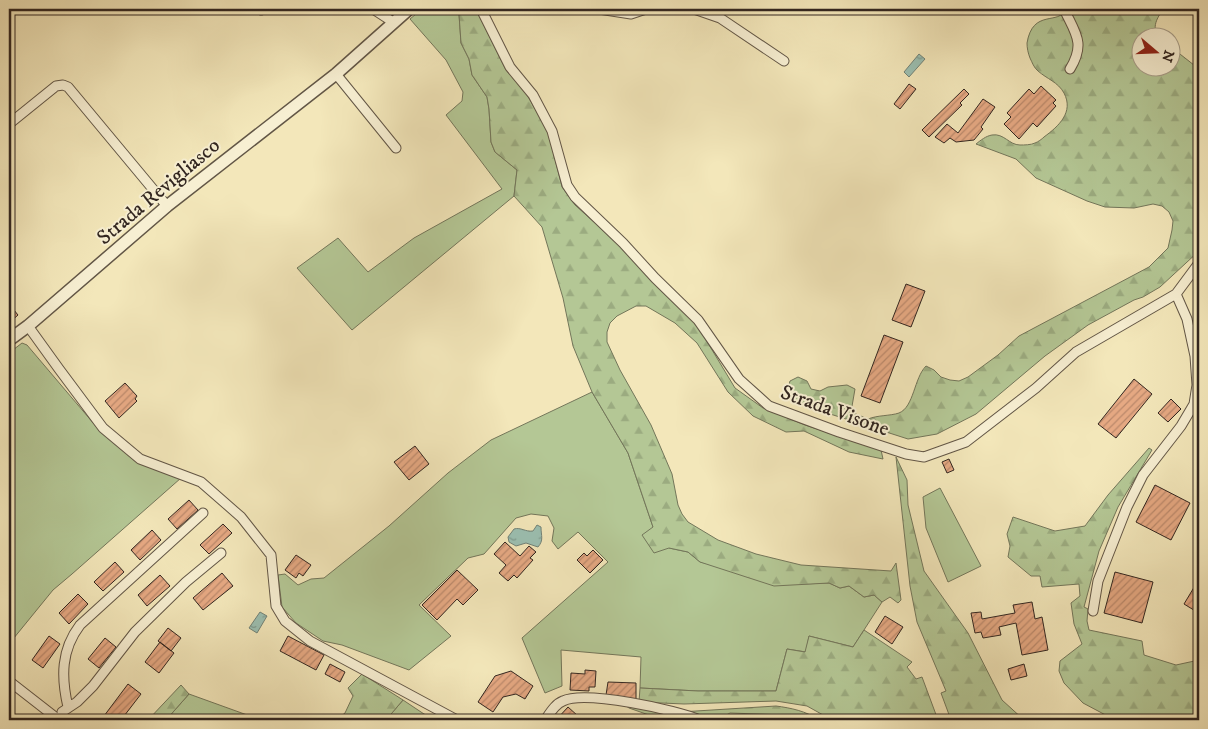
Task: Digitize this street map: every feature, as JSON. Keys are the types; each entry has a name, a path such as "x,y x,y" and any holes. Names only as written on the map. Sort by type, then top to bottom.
{"street":[{"path":"373,9 393,22"},
{"name":"Strada Revigliasco","path":"9,340 28,326 167,206 336,74 409,9"},
{"name":"Strada Visone","path":"481,9 510,67 533,95 552,131 567,185 575,198 623,243 654,278 698,320 739,378 769,406 839,432 906,454 924,457 966,442 1036,388 1076,352 1176,294 1199,263"},
{"path":"599,9 631,14 646,9"},
{"path":"694,9 720,18 784,61"},
{"path":"1064,9 1079,41 1077,57 1070,68"},
{"path":"336,74 396,148"},
{"path":"9,124 56,86 63,85 68,87 167,206"},
{"path":"1093,612 1098,582 1127,507 1143,475 1181,426 1194,404 1197,385 1195,356 1187,318 1176,294"},
{"path":"28,326 104,428 140,459 201,482 241,517 271,555 276,606 285,621 310,641 457,720"},
{"path":"63,713 63,668 65,652 72,636 80,625 203,513"},
{"path":"63,713 94,686 135,632 186,582 221,553"},
{"path":"9,681 63,713"},
{"path":"545,720 557,704 565,699 599,698 646,705 700,720"}],"green space":[{"path":"422,9 451,9 459,14 461,43 469,59 472,75 487,97 491,142 495,152 517,170 514,196 352,330 297,268 338,238 368,272 414,238 502,189 446,115 462,101 463,92 446,60 410,19"},
{"path":"451,9 476,9 506,70 526,93 548,131 562,187 575,205 624,249 697,325 735,388 763,408 805,425 881,450 883,459 849,452 804,431 786,432 753,416 728,392 697,343 675,323 646,306 636,306 617,316 610,323 607,332 607,342 620,370 651,425 672,474 678,505 688,522 718,540 756,554 801,565 891,571 896,563 901,600 898,603 890,597 882,602 874,595 864,597 849,586 840,588 829,583 774,586 700,562 688,552 669,548 654,553 642,535 653,527 628,453 592,392 573,346 563,298 542,227 514,196 517,170 495,152 491,142 487,97 472,75 469,59 461,43 459,14"},
{"path":"1066,9 1164,9 1159,15 1155,28 1130,28 1130,78 1180,78 1180,54 1199,69 1199,251 1160,287 1088,325 1045,356 976,414 937,434 908,439 793,401 789,396 788,388 790,381 798,377 807,381 811,389 820,391 828,387 847,385 855,389 851,412 868,419 899,413 908,405 922,371 926,366 934,370 941,377 950,380 959,381 968,377 998,355 1019,336 1149,267 1168,248 1173,221 1169,212 1162,206 1153,204 1134,208 1105,207 1087,201 1036,178 1016,159 976,144 988,136 996,135 1016,144 1033,144 1050,133 1060,123 1066,112 1067,100 1062,89 1056,83 1035,68 1029,56 1027,43 1030,32 1035,25 1040,21 1063,14"},
{"path":"22,343 27,345 100,431 138,463 181,478 53,590 9,644 9,353"},
{"path":"592,392 628,453 653,527 669,548 688,552 700,562 802,584 829,583 840,588 849,586 864,597 874,595 882,602 853,647 809,636 806,652 787,649 776,691 698,691 640,688 641,657 561,650 562,686 545,693 522,638 608,562 578,532 558,549 552,541 554,528 548,516 531,514 516,518 484,554 468,558 419,605 451,636 409,670 342,645 323,641 296,623 282,607 278,575 285,574 298,585 311,579 324,578 389,526 448,473 491,440"},
{"path":"1149,448 1152,450 1118,507 1099,551 1084,607 1088,609 1087,621 1089,630 1142,641 1144,655 1176,665 1199,660 1199,720 1115,720 1083,703 1064,683 1059,671 1060,661 1082,644 1074,624 1071,603 1080,596 1079,584 1042,587 1040,576 1031,576 1008,557 1010,546 1007,534 1013,517 1055,531 1085,526 1108,495"},
{"path":"896,457 907,480 908,505 924,571 968,633 1002,700 1024,720 951,720 941,693 946,691 917,622 910,586"},
{"path":"940,488 981,566 948,582 926,528 923,497"},
{"path":"864,630 912,662 907,667 916,679 922,677 938,720 832,720 807,706 776,701 684,704 639,702 640,688 698,691 776,691 787,649 805,652 809,636 853,647"},
{"path":"362,674 403,700 386,720 336,720 345,713 353,696 348,688"},
{"path":"181,685 189,694 166,720 148,720"},
{"path":"189,694 261,720 166,720"},
{"path":"403,700 424,714 437,720 386,720"},
{"path":"625,705 694,720 663,720"},
{"path":"776,706 798,710 819,720 802,720 785,715 730,713 719,719 705,719 680,712"}],"water":[{"path":"919,54 925,59 909,77 904,72"},
{"path":"537,525 541,527 542,538 538,547 526,543 516,546 509,542 508,537 514,529 533,531"},
{"path":"260,612 267,616 257,633 249,628"}],"building":[{"path":"909,84 916,89 900,109 894,104"},
{"path":"1041,86 1056,100 1053,103 1056,106 1037,127 1033,123 1019,139 1004,124 1011,117 1007,113 1029,89 1034,94"},
{"path":"964,89 969,94 960,103 962,105 929,137 922,130"},
{"path":"983,99 995,107 981,127 983,129 974,140 956,142 950,138 944,143 935,137 947,124 958,133"},
{"path":"906,284 925,291 911,327 892,320"},
{"path":"9,304 18,315 9,323"},
{"path":"884,335 903,342 880,403 861,396"},
{"path":"1134,379 1152,394 1116,438 1098,424"},
{"path":"125,383 137,396 135,399 137,401 119,418 105,401"},
{"path":"1171,399 1181,409 1168,422 1158,413"},
{"path":"415,446 429,464 409,480 394,462"},
{"path":"949,459 954,470 947,473 942,462"},
{"path":"1155,485 1190,503 1171,540 1136,522"},
{"path":"189,500 198,510 177,529 168,519"},
{"path":"223,524 232,533 209,554 200,545"},
{"path":"152,530 161,540 140,560 131,550"},
{"path":"505,542 520,556 529,546 536,552 530,558 533,560 517,578 514,575 508,581 499,573 506,565 494,554"},
{"path":"593,550 603,560 590,573 577,560 584,553 587,556"},
{"path":"296,555 311,565 303,576 299,573 296,578 285,570"},
{"path":"115,562 124,572 103,591 94,582"},
{"path":"457,570 478,590 463,605 457,599 437,620 422,605"},
{"path":"1115,572 1153,582 1142,623 1104,613"},
{"path":"222,573 233,586 203,610 193,598"},
{"path":"160,575 170,586 147,606 138,595"},
{"path":"1199,579 1199,609 1197,612 1184,604"},
{"path":"78,594 88,604 69,624 59,613"},
{"path":"1032,602 1035,619 1042,617 1048,650 1022,655 1016,623 999,627 1001,635 983,638 981,632 975,633 971,613 981,612 982,619 1015,613 1013,605"},
{"path":"885,616 903,627 892,644 875,632"},
{"path":"168,628 181,638 171,651 158,641"},
{"path":"49,636 60,644 43,668 32,660"},
{"path":"288,636 324,655 316,670 280,651"},
{"path":"105,638 116,647 99,668 88,659"},
{"path":"160,642 174,653 159,673 145,662"},
{"path":"330,664 345,672 340,682 325,674"},
{"path":"1024,664 1027,676 1011,680 1008,669"},
{"path":"585,670 596,671 595,687 589,687 589,691 570,690 571,673 585,674"},
{"path":"511,671 533,686 525,699 516,694 503,697 493,712 478,702 495,676"},
{"path":"608,682 636,683 636,700 606,695"},
{"path":"128,684 141,694 121,720 109,720 104,716"},
{"path":"568,707 578,716 576,718 578,720 556,720"}]}
